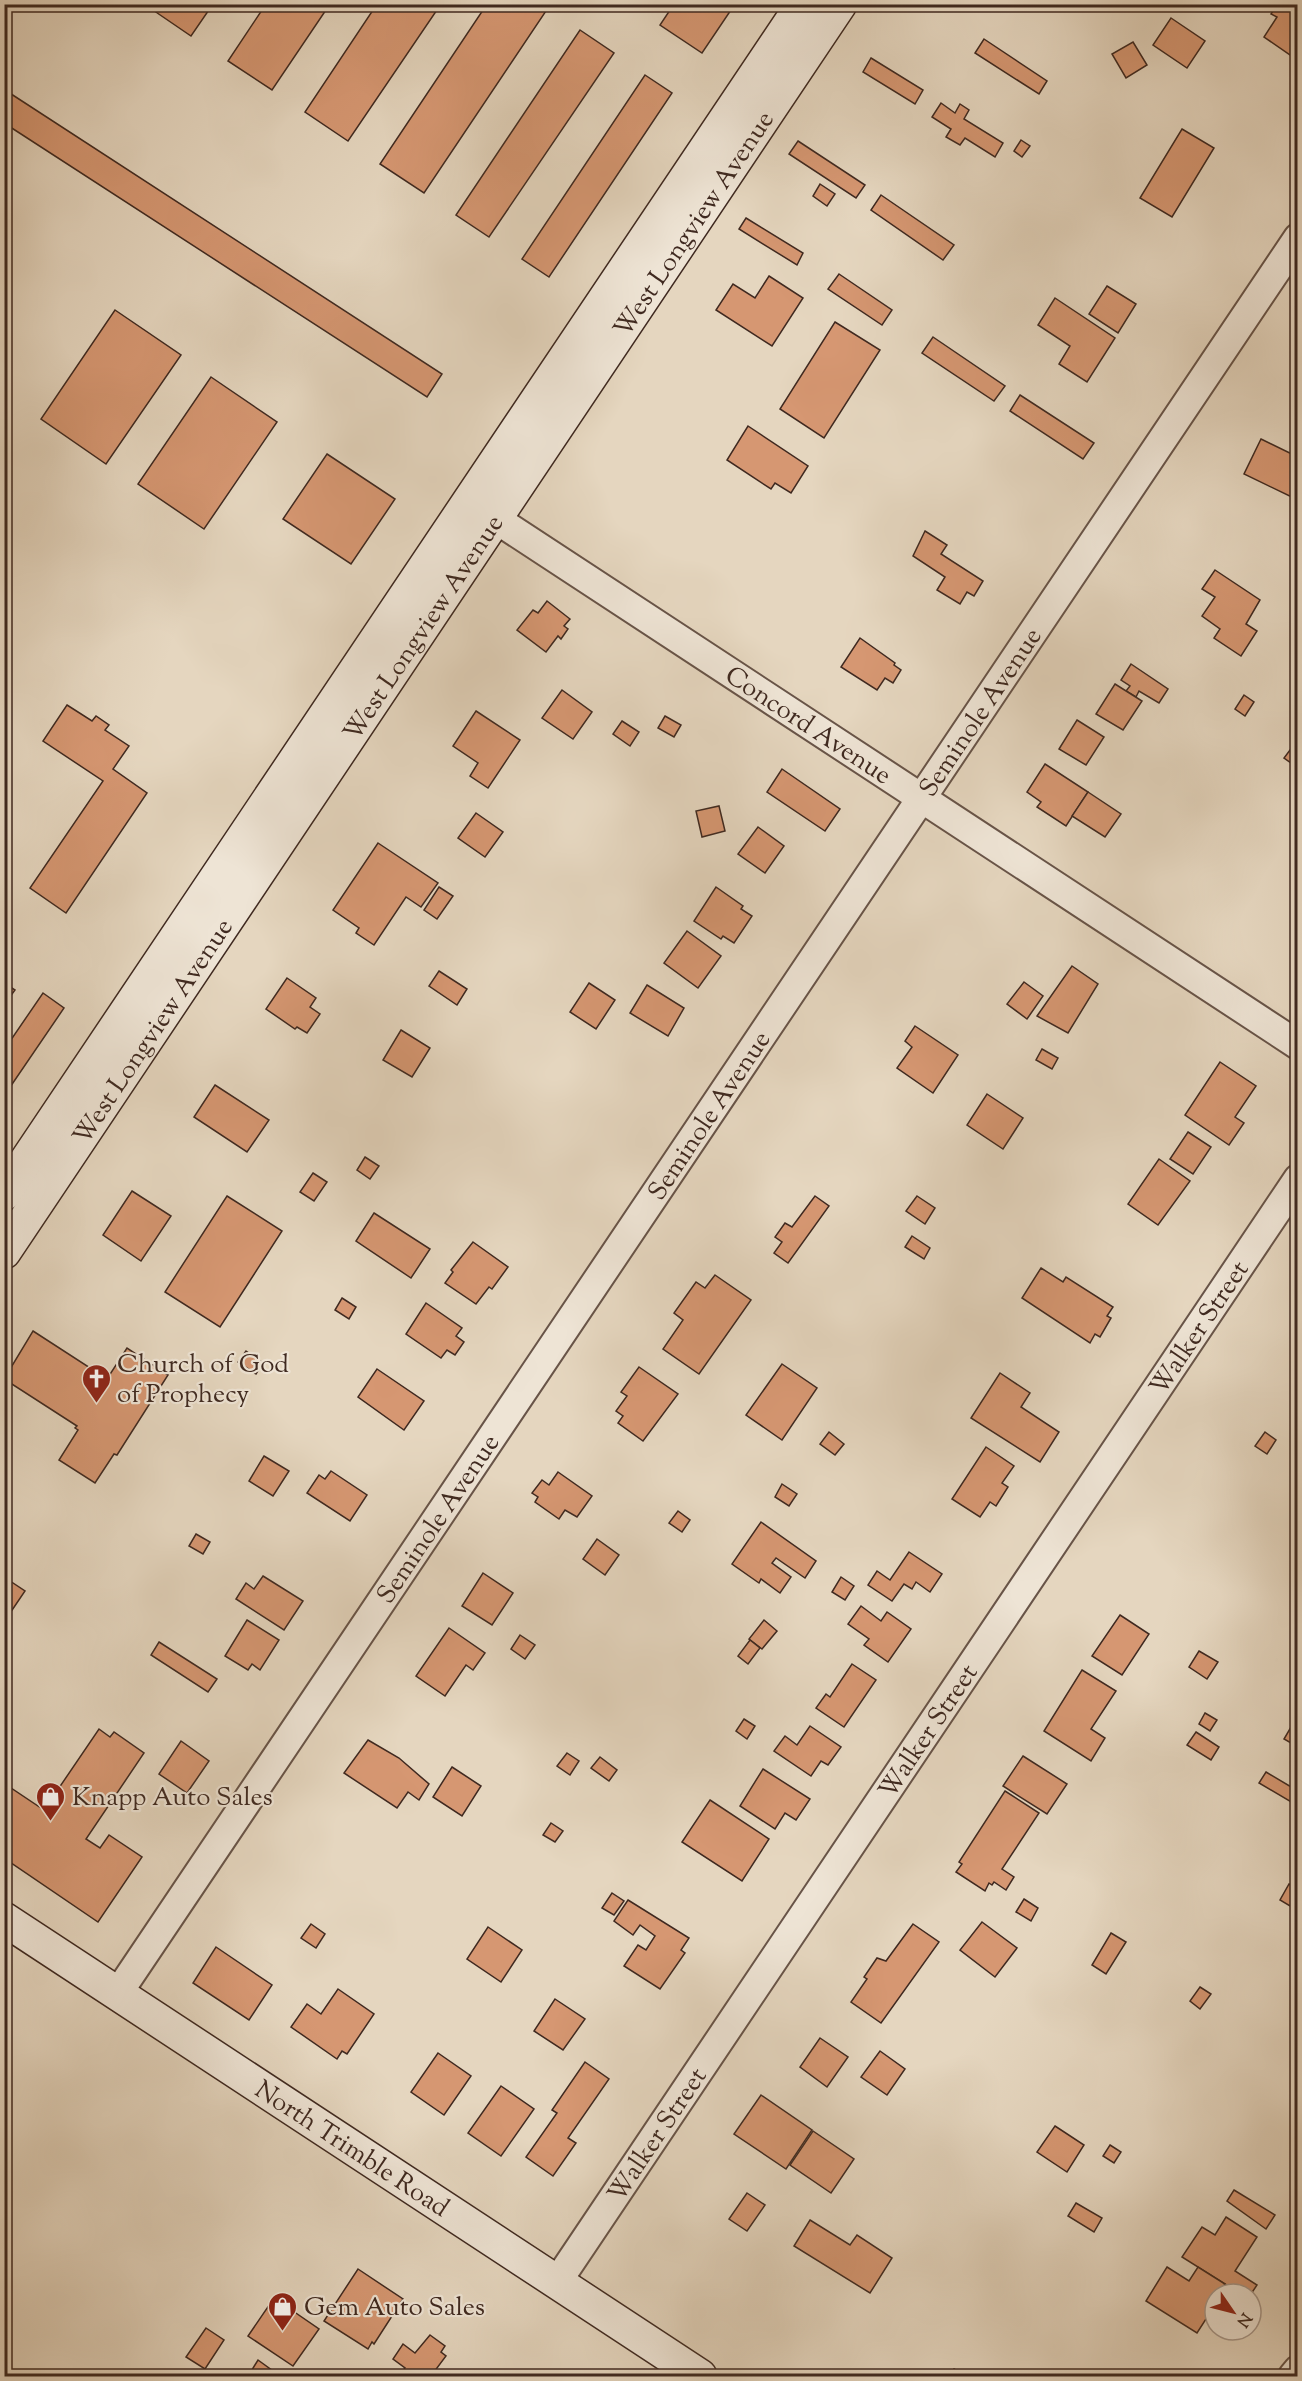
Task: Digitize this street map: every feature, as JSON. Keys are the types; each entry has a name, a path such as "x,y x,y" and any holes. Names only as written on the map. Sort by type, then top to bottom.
{"street":[{"name":"West Longview Avenue","path":"4,1252 482,510 802,4"},
{"name":"West Longview Avenue","path":"4,1194 482,510 840,4"},
{"name":"Seminole Avenue","path":"118,1993 1298,238"},
{"name":"Concord Avenue","path":"482,510 1298,1045"},
{"name":"Walker Street","path":"557,2282 1298,1179"},
{"name":"North Trimble Road","path":"4,1919 700,2376"},
{"path":"1293,2376 1298,2370"}],"building":[{"path":"149,4 213,4 191,36 147,6"},
{"path":"266,4 330,4 272,90 228,61"},
{"path":"377,4 441,4 348,141 305,112"},
{"path":"487,4 543,4 548,8 424,193 380,164"},
{"path":"674,4 735,4 702,53 660,25"},
{"path":"1277,4 1298,4 1296,59 1264,37 1277,17 1271,14"},
{"path":"1171,18 1205,41 1187,68 1153,45"},
{"path":"580,30 614,53 489,237 456,215"},
{"path":"984,39 1047,81 1039,94 975,53"},
{"path":"1133,42 1147,65 1126,78 1112,54"},
{"path":"871,58 923,90 915,104 863,72"},
{"path":"645,75 672,93 549,277 522,259"},
{"path":"5,90 442,374 427,397 4,123"},
{"path":"941,103 955,113 960,104 969,110 964,119 1003,143 995,157 965,138 960,145 946,137 951,129 932,117"},
{"path":"1182,129 1214,148 1172,217 1140,198"},
{"path":"1021,140 1030,146 1022,157 1014,151"},
{"path":"798,141 865,185 856,198 789,154"},
{"path":"820,184 835,194 827,206 813,196"},
{"path":"881,195 954,245 943,260 871,210"},
{"path":"746,218 803,253 797,265 739,229"},
{"path":"839,274 892,310 882,325 828,289"},
{"path":"769,276 803,298 772,346 716,310 733,284 755,298"},
{"path":"1107,286 1136,304 1118,333 1089,314"},
{"path":"1055,298 1115,338 1087,382 1059,364 1070,346 1038,325"},
{"path":"115,310 181,355 106,464 41,419"},
{"path":"835,322 880,350 824,438 780,409"},
{"path":"933,337 1005,386 994,401 922,353"},
{"path":"211,377 277,422 204,529 138,484"},
{"path":"1020,395 1094,443 1083,459 1010,411"},
{"path":"748,426 808,466 791,493 775,483 771,489 727,460"},
{"path":"1261,439 1298,457 1298,500 1244,474"},
{"path":"327,454 395,499 351,564 283,519"},
{"path":"925,531 947,545 941,554 983,581 974,596 967,592 960,604 937,590 945,577 913,556"},
{"path":"1215,570 1260,600 1246,624 1257,631 1241,656 1214,638 1220,629 1202,616 1215,597 1202,589"},
{"path":"547,601 570,619 564,626 568,629 561,639 558,636 546,652 517,630 533,610 538,613"},
{"path":"860,638 895,663 894,665 901,670 893,683 885,678 877,690 841,667"},
{"path":"1131,664 1168,689 1159,703 1139,691 1136,697 1126,691 1130,686 1121,680"},
{"path":"1115,684 1142,701 1123,730 1096,714"},
{"path":"562,690 592,712 573,739 542,718"},
{"path":"1244,695 1254,702 1245,716 1235,709"},
{"path":"67,705 92,721 96,716 109,725 105,730 129,746 113,769 147,793 66,913 30,888 103,781 43,741"},
{"path":"476,711 520,740 488,788 470,776 478,763 453,746"},
{"path":"665,716 681,725 674,737 658,728"},
{"path":"1077,720 1104,737 1086,765 1059,749"},
{"path":"622,721 639,732 630,746 613,734"},
{"path":"1293,746 1298,749 1298,768 1284,758"},
{"path":"1045,764 1088,792 1066,826 1037,807 1041,802 1027,792"},
{"path":"782,769 840,809 825,831 767,792"},
{"path":"1088,792 1121,814 1105,837 1072,816"},
{"path":"719,806 725,831 702,837 696,811"},
{"path":"476,813 503,832 485,857 458,838"},
{"path":"758,827 784,846 765,873 738,854"},
{"path":"378,843 438,883 421,907 406,897 374,945 356,933 359,928 333,910"},
{"path":"439,887 453,896 437,919 424,910"},
{"path":"716,887 743,906 741,909 752,916 734,943 723,936 721,939 694,921"},
{"path":"687,931 721,956 698,988 664,963"},
{"path":"1072,966 1098,984 1068,1033 1037,1016"},
{"path":"439,971 467,989 457,1005 429,986"},
{"path":"287,978 316,998 310,1007 320,1014 307,1033 297,1027 295,1029 266,1009"},
{"path":"1024,982 1043,996 1027,1019 1007,1004"},
{"path":"4,983 15,990 4,1005"},
{"path":"589,983 615,1000 596,1029 570,1012"},
{"path":"647,985 684,1008 668,1036 630,1013"},
{"path":"43,993 64,1008 4,1096 4,1050"},
{"path":"915,1026 958,1055 933,1093 897,1068 912,1047 905,1041"},
{"path":"401,1030 430,1048 412,1077 383,1060"},
{"path":"1042,1049 1058,1058 1052,1069 1036,1060"},
{"path":"1220,1062 1256,1086 1235,1117 1244,1123 1229,1145 1185,1115"},
{"path":"215,1085 269,1120 247,1152 194,1117"},
{"path":"987,1094 1023,1118 1003,1149 967,1125"},
{"path":"1188,1132 1211,1147 1193,1174 1170,1159"},
{"path":"365,1157 379,1166 370,1179 357,1170"},
{"path":"1159,1159 1190,1181 1158,1225 1128,1204"},
{"path":"313,1173 327,1182 314,1201 300,1192"},
{"path":"132,1191 171,1216 141,1261 103,1235"},
{"path":"227,1196 282,1231 220,1327 165,1292"},
{"path":"815,1196 829,1206 788,1263 774,1253 782,1242 775,1237 785,1223 792,1227"},
{"path":"917,1196 935,1208 925,1224 906,1211"},
{"path":"374,1213 430,1249 411,1278 356,1241"},
{"path":"912,1236 930,1248 924,1259 905,1247"},
{"path":"473,1242 508,1267 492,1289 489,1287 476,1304 445,1283 453,1272 451,1270"},
{"path":"1041,1268 1063,1282 1066,1277 1113,1307 1107,1316 1111,1318 1100,1337 1095,1334 1090,1343 1022,1298"},
{"path":"715,1275 751,1300 699,1374 663,1349 683,1320 674,1313 696,1282 705,1288"},
{"path":"342,1298 356,1307 349,1319 335,1310"},
{"path":"426,1303 462,1328 456,1336 464,1342 455,1355 447,1350 441,1358 406,1334"},
{"name":"Church of God of Prophecy","path":"33,1331 107,1379 127,1348 168,1375 117,1455 114,1454 95,1483 59,1460 78,1430 75,1428 77,1426 4,1379"},
{"path":"246,1351 263,1363 256,1374 238,1362"},
{"path":"782,1364 817,1388 782,1440 746,1415"},
{"path":"639,1367 678,1394 643,1441 618,1423 623,1416 616,1411 627,1396 621,1392"},
{"path":"377,1369 424,1401 404,1430 358,1397"},
{"path":"1000,1373 1030,1393 1021,1407 1059,1432 1040,1462 971,1418"},
{"path":"829,1432 844,1444 835,1455 820,1444"},
{"path":"1265,1432 1276,1440 1267,1454 1255,1446"},
{"path":"986,1447 1014,1466 1002,1483 1008,1487 996,1506 990,1502 980,1517 952,1499"},
{"path":"264,1456 289,1471 273,1496 249,1481"},
{"path":"331,1471 367,1495 350,1521 307,1493 319,1475 325,1479"},
{"path":"558,1472 592,1496 577,1517 565,1510 559,1519 535,1502 538,1497 532,1493 542,1480 549,1485"},
{"path":"782,1484 797,1494 789,1506 775,1497"},
{"path":"678,1511 690,1520 682,1532 669,1523"},
{"path":"761,1522 816,1561 805,1578 776,1558 772,1563 791,1577 780,1593 761,1579 759,1583 732,1564"},
{"path":"196,1534 210,1542 203,1554 189,1546"},
{"path":"597,1539 619,1555 605,1575 583,1559"},
{"path":"909,1552 942,1574 930,1592 916,1582 912,1589 904,1584 892,1601 868,1585 877,1571 890,1580"},
{"path":"483,1573 513,1593 492,1625 462,1606"},
{"path":"263,1576 303,1601 284,1630 236,1599 246,1583 254,1589"},
{"path":"4,1577 25,1591 4,1622"},
{"path":"841,1577 854,1586 845,1600 832,1592"},
{"path":"861,1606 881,1621 887,1612 911,1629 888,1662 864,1645 869,1639 848,1624"},
{"path":"1120,1615 1149,1634 1122,1675 1092,1656"},
{"path":"247,1620 279,1640 260,1670 252,1664 248,1670 225,1656"},
{"path":"764,1620 777,1631 762,1649 749,1639"},
{"path":"449,1628 485,1653 473,1670 466,1665 445,1696 416,1676"},
{"path":"520,1635 535,1645 525,1659 511,1649"},
{"path":"750,1640 760,1648 748,1664 738,1656"},
{"path":"159,1642 217,1679 208,1692 151,1655"},
{"path":"1199,1651 1218,1662 1207,1679 1189,1667"},
{"path":"852,1664 876,1680 844,1727 816,1708 826,1694 830,1697"},
{"path":"1082,1670 1116,1691 1091,1729 1105,1738 1091,1761 1044,1731"},
{"path":"1205,1713 1217,1720 1210,1731 1199,1724"},
{"path":"744,1719 755,1726 747,1739 736,1731"},
{"path":"810,1726 841,1747 828,1765 821,1761 811,1776 774,1751 785,1736 797,1745"},
{"path":"1291,1727 1298,1731 1298,1747 1284,1739"},
{"name":"Knapp Auto Sales","path":"99,1729 110,1737 114,1732 144,1753 86,1839 100,1848 109,1835 142,1857 98,1922 4,1858 4,1791 8,1786 44,1810"},
{"path":"1196,1732 1219,1747 1211,1760 1187,1745"},
{"path":"368,1740 399,1758 429,1784 419,1800 408,1792 397,1808 344,1773"},
{"path":"181,1741 209,1761 187,1793 159,1774"},
{"path":"567,1753 579,1761 570,1775 557,1766"},
{"path":"1023,1756 1067,1784 1047,1814 1003,1786"},
{"path":"600,1757 617,1770 609,1781 591,1768"},
{"path":"452,1767 481,1786 462,1816 433,1797"},
{"path":"763,1769 810,1799 796,1820 785,1813 775,1829 740,1806"},
{"path":"1266,1772 1298,1791 1298,1806 1259,1783"},
{"path":"1005,1791 1039,1813 1002,1869 1014,1877 1006,1890 994,1882 992,1885 989,1883 985,1891 956,1872 962,1864 959,1862"},
{"path":"710,1800 769,1839 742,1881 682,1842"},
{"path":"551,1823 563,1831 555,1842 543,1835"},
{"path":"1289,1884 1298,1889 1290,1906 1280,1900"},
{"path":"612,1893 624,1901 614,1915 602,1908"},
{"path":"1024,1899 1038,1908 1031,1921 1016,1912"},
{"path":"628,1900 689,1938 681,1950 685,1953 660,1989 624,1966 638,1945 646,1950 655,1936 640,1925 633,1935 614,1921"},
{"path":"982,1922 1017,1948 995,1977 960,1950"},
{"path":"311,1924 325,1934 316,1948 301,1938"},
{"path":"913,1924 939,1942 881,2023 851,2002 867,1979 864,1977 877,1958 886,1961"},
{"path":"488,1927 522,1950 501,1982 467,1959"},
{"path":"1111,1933 1126,1942 1106,1974 1092,1965"},
{"path":"216,1947 272,1985 249,2020 193,1983"},
{"path":"1200,1987 1211,1994 1200,2009 1190,2001"},
{"path":"338,1989 374,2014 347,2054 342,2051 337,2059 291,2027 307,2004 321,2014"},
{"path":"555,1999 585,2019 563,2050 534,2031"},
{"path":"820,2038 848,2057 827,2087 800,2067"},
{"path":"880,2051 905,2069 887,2095 861,2077"},
{"path":"438,2053 471,2076 444,2115 411,2092"},
{"path":"585,2062 609,2079 568,2138 576,2143 553,2176 526,2157 557,2113 552,2110"},
{"path":"501,2086 534,2109 501,2156 468,2133"},
{"path":"761,2095 812,2130 786,2169 734,2134"},
{"path":"1055,2126 1084,2145 1067,2172 1037,2152"},
{"path":"813,2131 854,2159 831,2193 790,2165"},
{"path":"1110,2145 1121,2152 1114,2163 1103,2156"},
{"path":"1234,2190 1275,2215 1266,2229 1227,2201"},
{"path":"747,2193 765,2205 747,2231 729,2219"},
{"path":"1076,2203 1102,2218 1094,2232 1068,2216"},
{"path":"1226,2217 1257,2237 1235,2271 1252,2282 1222,2282 1182,2257 1202,2227 1215,2235"},
{"path":"810,2220 850,2245 857,2235 892,2258 870,2293 794,2246"},
{"path":"1167,2267 1189,2281 1198,2267 1222,2282 1203,2282 1203,2324 1197,2333 1146,2301"},
{"path":"358,2269 403,2299 374,2344 372,2342 368,2349 324,2321"},
{"name":"Gem Auto Sales","path":"274,2298 319,2329 293,2366 248,2336"},
{"path":"206,2328 224,2340 205,2369 186,2357"},
{"path":"430,2335 445,2346 441,2352 446,2356 431,2376 399,2376 405,2368 393,2359 403,2344 415,2353"},
{"path":"258,2360 273,2371 269,2376 256,2376 250,2373"},
{"path":"954,2369 966,2376 949,2376"}],"place":[{"name":"Church of God of Prophecy","path":"96,1404"},
{"name":"Knapp Auto Sales","path":"51,1822"},
{"name":"Gem Auto Sales","path":"283,2332"}]}
